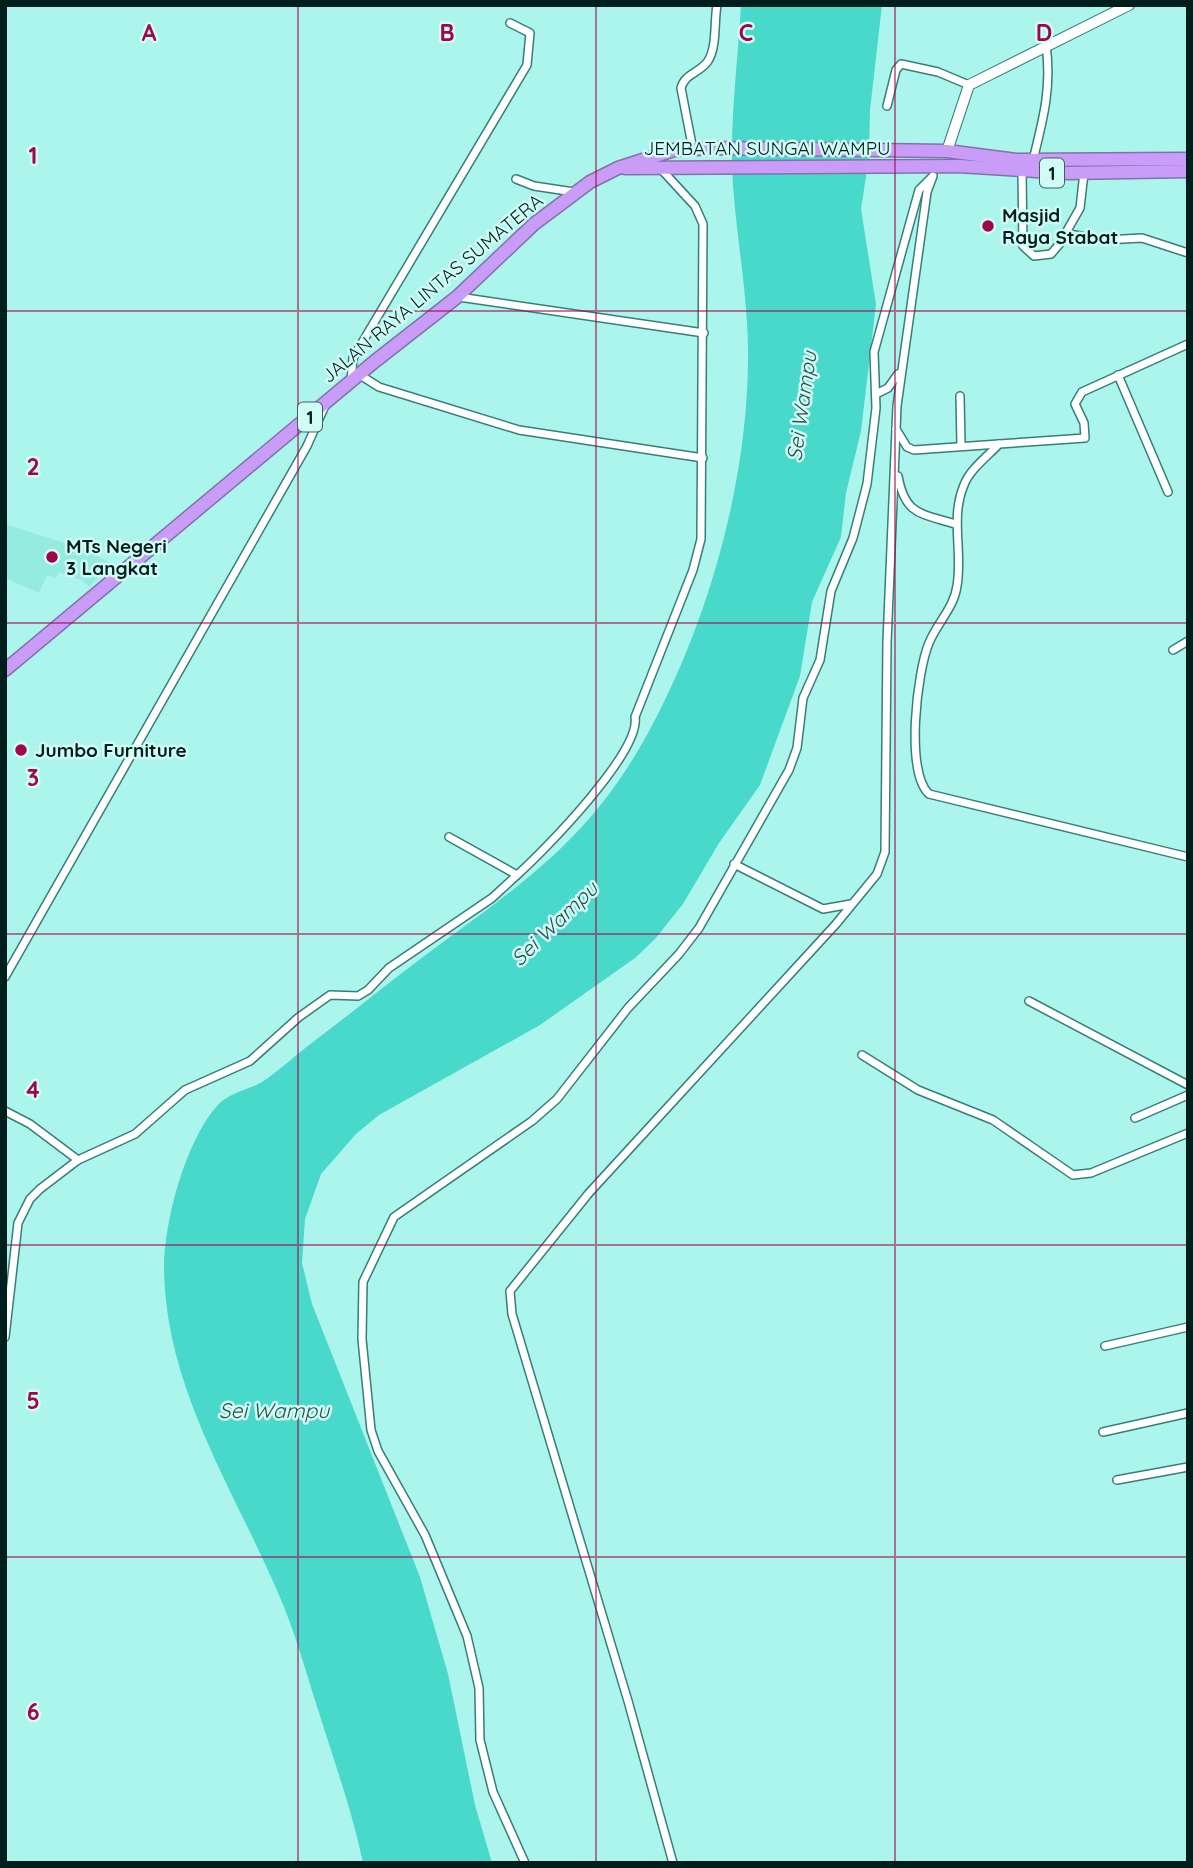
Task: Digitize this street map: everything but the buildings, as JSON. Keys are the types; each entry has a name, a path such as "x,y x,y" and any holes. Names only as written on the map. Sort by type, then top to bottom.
{"highway":[{"name":"JALAN RAYA LINTAS SUMATERA","path":"5,670 457,297 534,224 575,192 618,168 652,156 674,150 715,148"},
{"name":"JEMBATAN SUNGAI WAMPU","path":"715,148 947,152"},
{"name":"1","path":"947,152 1030,168 1084,173 1188,172"},
{"name":"1","path":"934,172 1188,159"},
{"name":"JEMBATAN SUNGAI WAMPU","path":"618,168 917,166 934,172"}],"street":[{"path":"693,150 681,88 685,79 705,65 710,57 717,5"},
{"path":"947,152 969,85 1117,8 1129,5"},
{"path":"510,23 530,33 527,65 353,358 356,379 519,430 703,458"},
{"path":"1046,45 1050,75 1048,95 1030,168 1023,246 1034,256 1052,254 1064,236 1080,208 1084,173"},
{"path":"887,106 897,67 901,64 939,72 969,85"},
{"path":"5,1337 14,1244 18,1223 30,1199 78,1160 135,1134 185,1090 250,1061 299,1017 330,995 358,996 369,990 389,968 492,898 566,826 613,771 636,726 635,717 693,570 701,539 703,224 695,206 652,156"},
{"path":"673,1863 512,1314 510,1291 589,1193 877,874 885,852 887,628 901,367 927,192 934,172"},
{"path":"525,1863 490,1779 480,1740 479,1688 467,1636 425,1535 378,1451 371,1430 362,1339 363,1282 384,1233 400,1212 522,1128 557,1099 628,1009 693,936 767,812 797,748 803,698 820,660 831,591 853,538 867,484 876,394 876,340 919,190 934,172"},
{"path":"516,179 534,186 575,192"},
{"path":"1064,236 1105,240 1142,238 1188,253"},
{"path":"457,297 704,333"},
{"path":"896,429 907,447 914,450 1085,438 1086,432 1076,407 1076,399 1082,392 1188,344"},
{"path":"876,394 888,388 901,367"},
{"path":"1118,375 1168,492"},
{"path":"960,396 961,445"},
{"path":"5,978 307,446 326,404"},
{"path":"999,444 966,481 956,524 959,562 956,594 928,644 914,725 917,769 925,790 956,802 1188,857"},
{"path":"895,465 901,497 908,506 956,524"},
{"path":"1173,650 1188,641"},
{"path":"449,838 517,875"},
{"path":"734,864 824,909 852,904"},
{"path":"1029,1001 1185,1084 1188,1074"},
{"path":"862,1055 918,1090 993,1120 1073,1175 1091,1173 1188,1133"},
{"path":"1135,1118 1188,1095"},
{"path":"5,1111 30,1124 78,1160"},
{"path":"5,1240 14,1244"},
{"path":"1105,1346 1188,1327"},
{"path":"1103,1432 1188,1413"},
{"path":"1117,1480 1188,1467"}],"shaded area":[{"name":"MTs Negeri 3 Langkat","path":"5,524 86,550 112,564 89,587 83,581 59,572 56,578 47,575 39,593 5,578"}],"water":[{"name":"Sei Wampu","path":"741,5 882,5 870,110 869,157 861,209 876,304 861,431 846,493 841,537 812,602 800,676 760,785 719,843 683,904 655,939 635,958 540,1025 379,1115 356,1134 321,1174 305,1219 302,1263 312,1304 420,1577 448,1674 475,1805 492,1863 363,1863 344,1791 289,1620 204,1433 188,1394 176,1353 167,1311 164,1268 172,1206 195,1141 216,1107 226,1098 272,1075 507,895 564,846 613,789 657,716 677,674 711,583 735,488 743,440 748,346 732,165"}],"place":[{"name":"Masjid Raya Stabat","path":"988,226"},
{"name":"MTs Negeri 3 Langkat","path":"52,557"},
{"name":"Jumbo Furniture","path":"21,750"}]}
